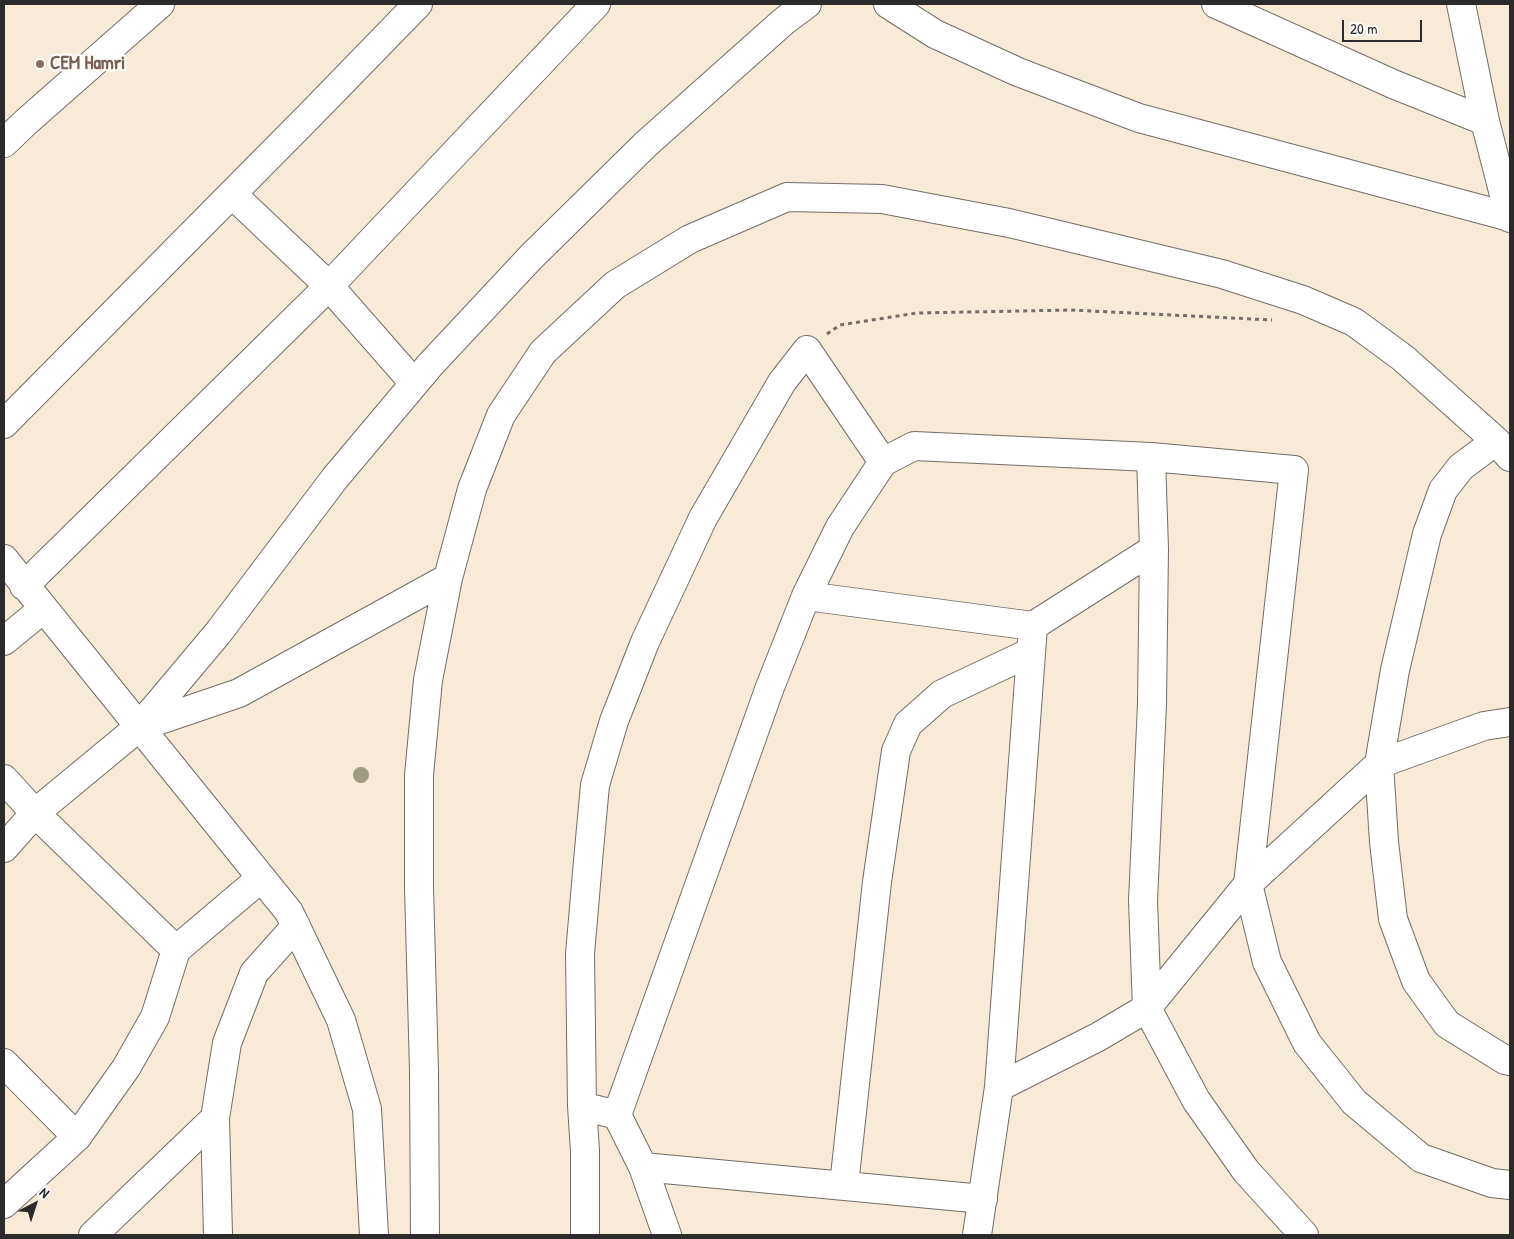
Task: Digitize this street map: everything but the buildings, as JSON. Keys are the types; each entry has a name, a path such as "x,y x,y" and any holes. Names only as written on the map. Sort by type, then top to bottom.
{"street":[{"path":"4,144 26,122 160,4"},
{"path":"4,424 418,4"},
{"path":"24,586 329,286 596,4"},
{"path":"4,848 35,813 139,727 218,633 335,478 414,383 531,257 640,151 784,21 807,4"},
{"path":"888,4 934,34 1009,68 1139,118 1510,217 1485,121 1461,4"},
{"path":"1216,4 1393,84 1485,121"},
{"path":"232,194 329,286 414,383"},
{"path":"424,1235 424,1070 419,887 419,776 428,680 448,578 472,489 501,415 543,352 615,285 690,240 787,197 882,198 1000,221 1222,274 1303,300 1354,322 1403,358 1503,449 1461,467 1443,490 1427,534 1395,670 1380,764 1384,842 1393,919 1416,981 1447,1024 1505,1060 1510,1061"},
{"path":"584,1235 585,1151 582,1106 580,954 586,880 596,785 612,730 645,642 703,518 782,382 807,350 883,462"},
{"path":"668,1235 643,1167 616,1115 770,688 806,596 840,528 883,462 914,446 1151,457 1294,470 1248,884 1267,962 1308,1043 1354,1102 1420,1158 1492,1183 1510,1184"},
{"path":"1151,457 1154,549 1152,704 1143,901 1147,1008 1196,1100 1246,1171 1304,1235"},
{"path":"844,1185 877,882 896,751 908,724 942,694 1032,639 1154,549"},
{"path":"4,559 289,912 341,1020 367,1108 374,1235"},
{"path":"139,727 239,693 448,578"},
{"path":"806,596 1032,639"},
{"path":"4,641 43,608"},
{"path":"977,1235 999,1087 1032,639"},
{"path":"999,1087 1098,1037 1147,1008 1248,884 1380,764 1484,726 1510,722"},
{"path":"4,779 35,813 176,950"},
{"path":"4,1204 77,1137 126,1068 155,1018 176,950 261,878"},
{"path":"218,1235 215,1118 227,1043 254,973 296,926"},
{"path":"4,1064 77,1137"},
{"path":"582,1106 616,1115"},
{"path":"93,1235 215,1118"},
{"path":"643,1167 983,1199"}],"path":[{"path":"807,350 840,325 917,313 1071,310 1277,321"}],"place":[{"name":"CEM Hamri","path":"40,64"}]}
